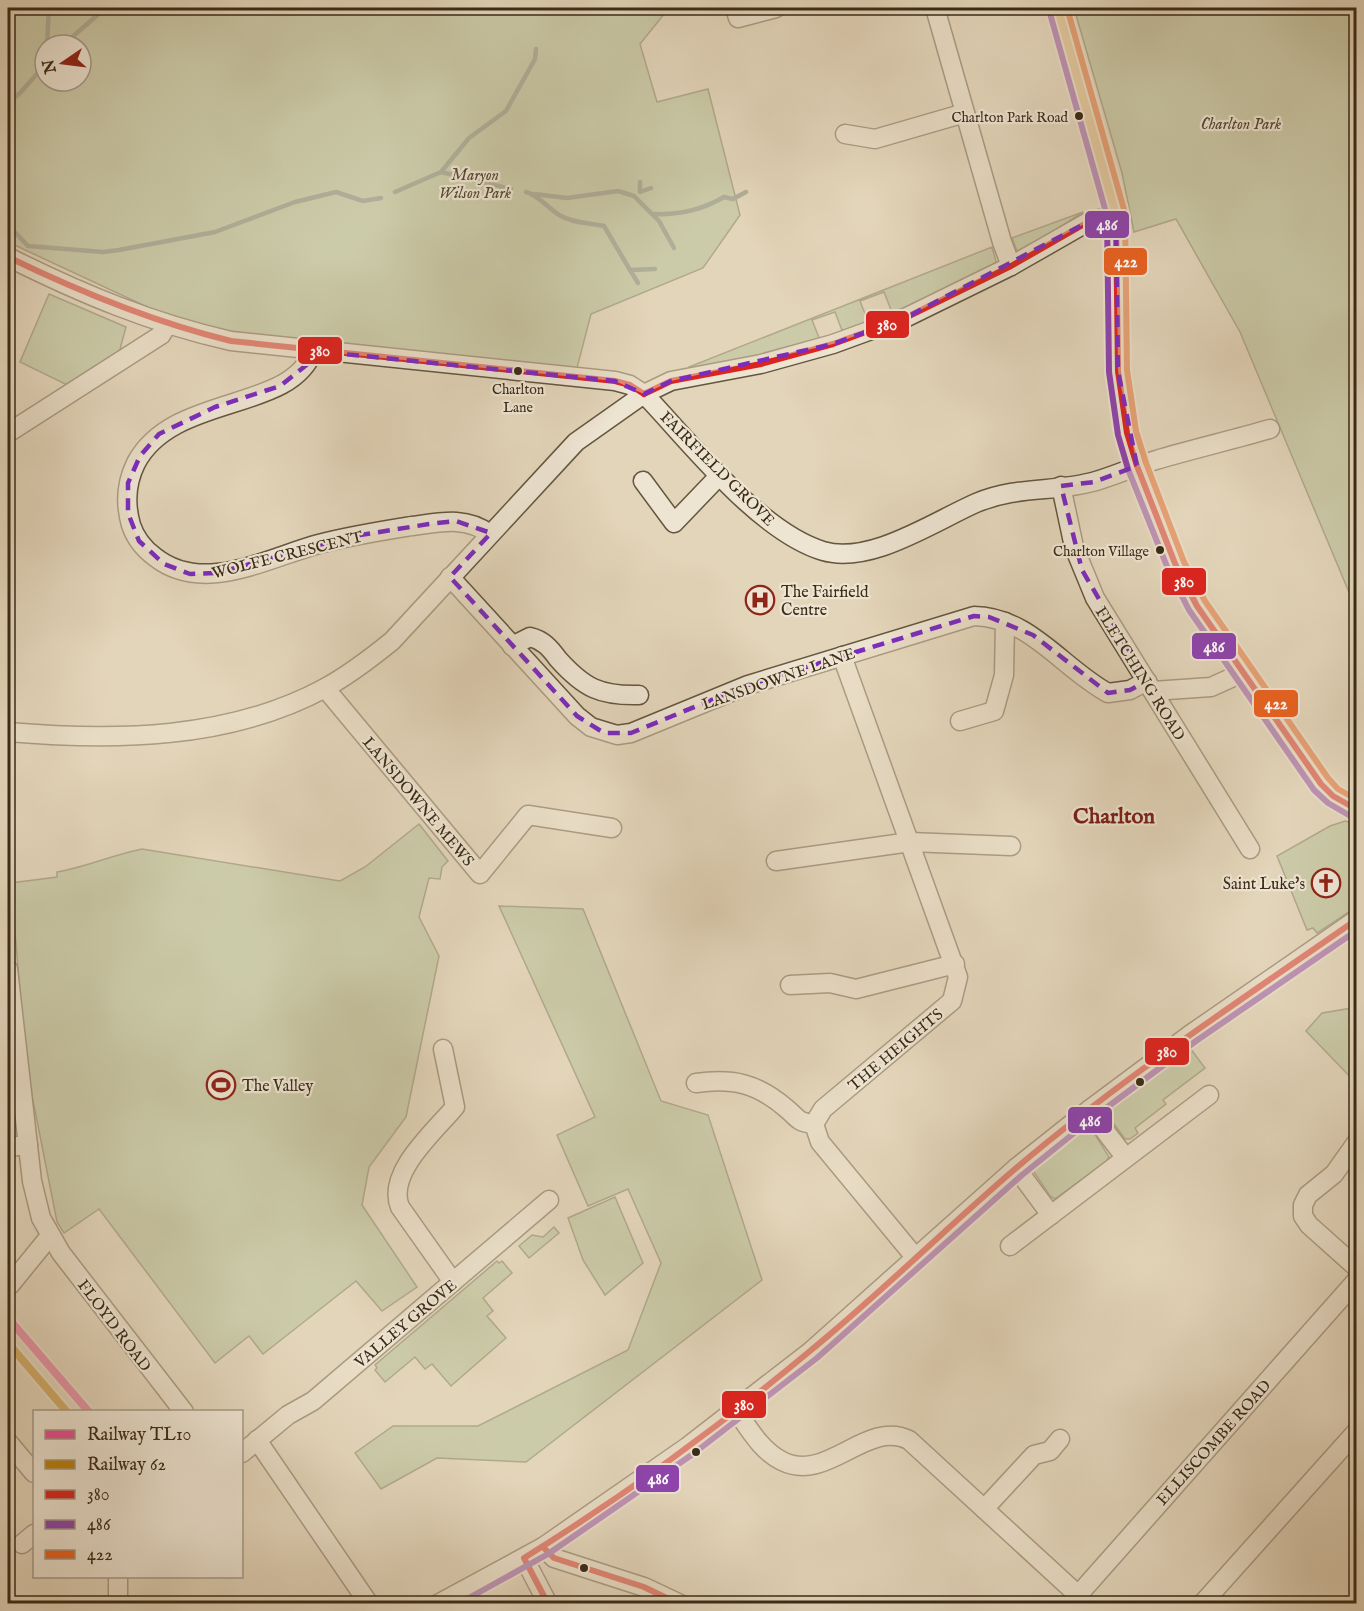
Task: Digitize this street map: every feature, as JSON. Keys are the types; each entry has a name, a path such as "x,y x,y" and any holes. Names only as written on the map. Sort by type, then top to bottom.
{"main road":[{"path":"1058,8 1116,215 1119,380 1127,433 1137,466 1176,566 1207,623 1321,784 1332,796 1356,809"}],"street":[{"path":"735,8 738,18 776,8"},
{"path":"934,8 1011,266"},
{"path":"845,134 875,139 965,113"},
{"path":"8,732 114,737 183,731 238,721 325,688 365,663 392,641 576,442 644,394 671,381 761,364 833,344 907,317 1011,266 1089,222 1116,215"},
{"path":"8,257 76,290 167,324 231,340 313,351 615,381 630,385 644,394"},
{"path":"8,433 161,336 167,324"},
{"name":"WOLFE CRESCENT","path":"313,351 309,363 280,386 188,418 170,427 149,444 132,470 127,497 133,529 149,553 176,570 204,575 233,570 348,537 429,524 456,521 472,523 490,534"},
{"name":"FAIRFIELD GROVE","path":"644,394 720,475 787,535 824,551 844,554 864,552 887,544 1001,494 1094,482 1137,466 1270,429"},
{"path":"643,481 674,523 720,475"},
{"name":"FLETCHING ROAD","path":"1061,486 1068,526 1082,570 1095,598 1250,849"},
{"name":"LANSDOWNE LANE","path":"450,577 577,716 598,730 617,735 631,733 748,685 960,618 988,616 1033,635 1108,693 1150,686"},
{"path":"960,721 1001,717 1005,622"},
{"path":"512,646 530,637 540,639 579,682 591,689 607,694 639,695"},
{"name":"THE HEIGHTS","path":"814,1124 823,1109 952,1001 957,990 955,964 842,656"},
{"path":"1150,686 1211,687 1231,678"},
{"name":"LANSDOWNE MEWS","path":"325,688 480,874 528,816 612,828"},
{"path":"776,861 910,842 1011,846"},
{"path":"438,1604 543,1547 619,1496 825,1339 1016,1168 1089,1110 1191,1034 1356,920"},
{"path":"790,985 830,983 856,989 955,964"},
{"name":"FLOYD ROAD","path":"8,969 13,1076 28,1145 36,1199 50,1236 118,1330 182,1410"},
{"path":"443,1049 455,1107 403,1169 396,1197 400,1207 453,1282"},
{"path":"696,1083 736,1080 786,1108 800,1122 814,1124 820,1142 915,1257"},
{"path":"1010,1246 1209,1095"},
{"path":"1089,1110 1125,1157"},
{"path":"1356,1143 1334,1174 1308,1195 1303,1205 1303,1216 1309,1225 1356,1267"},
{"path":"8,1147 28,1145"},
{"path":"1016,1168 1051,1215"},
{"name":"VALLEY GROVE","path":"257,1440 288,1415 312,1401 549,1200"},
{"path":"10,1285 50,1236"},
{"name":"ELLISCOMBE ROAD","path":"1075,1599 1356,1281"},
{"path":"735,1409 769,1452 781,1461 795,1466 825,1462 876,1439 899,1435 909,1440 984,1509 1075,1599"},
{"path":"1202,1604 1356,1432"},
{"path":"984,1509 1034,1455 1050,1451 1060,1439"},
{"path":"243,1452 257,1440 369,1604"},
{"path":"8,1442 33,1472"},
{"path":"543,1547 554,1558 644,1587 680,1604"},
{"path":"524,1558 548,1604"},
{"path":"118,1578 118,1604"}],"highlighted area":[{"path":"1116,215 1118,371 1137,466 1094,482 1061,486 1082,570 1147,681 1130,690 1108,693 1033,635 989,617 974,616 748,685 631,733 604,733 577,716 450,577 491,533 456,521 429,524 348,537 217,573 190,574 164,564 139,541 128,513 128,483 140,456 159,434 215,407 280,386 309,363 313,351 615,381 644,394 671,381 833,344 907,317 1088,222"}],"green space":[{"name":"Maryon Wilson Park","path":"8,8 669,8 640,44 657,102 708,89 740,215 703,268 591,314 577,368 272,339 188,326 8,242"},
{"name":"Charlton Park","path":"1074,8 1356,8 1356,609 1240,332 1176,219 1134,232 1122,173"},
{"path":"1083,212 1027,249 1017,251 1012,238"},
{"path":"992,247 997,265 893,315 884,292 860,301 869,324 843,333 835,312 812,320 820,340 690,372 689,367"},
{"path":"49,294 126,327 119,353 67,385 20,362"},
{"path":"1345,821 1356,824 1356,907 1317,933 1313,928 1307,930 1277,856 1330,826"},
{"name":"The Valley","path":"419,824 448,861 442,867 440,879 429,878 419,917 439,956 406,1117 369,1167 362,1205 417,1287 382,1311 356,1281 263,1354 249,1336 215,1363 99,1209 64,1233 57,1222 26,1065 11,883 57,877 57,872 142,849 340,881 365,867"},
{"path":"499,906 583,909 661,1101 708,1115 762,1280 526,1462 437,1458 381,1489 355,1453 393,1426 478,1426 628,1350 661,1263 628,1189 588,1206 557,1135 595,1117"},
{"path":"1356,1004 1356,1083 1306,1031 1322,1013 1352,1008"},
{"path":"1190,1048 1205,1068 1163,1100 1166,1104 1135,1128 1138,1133 1130,1139 1125,1139 1109,1117 1109,1111"},
{"path":"8,1081 15,1141 8,1142"},
{"path":"1087,1128 1093,1131 1109,1157 1106,1162 1055,1199 1050,1196 1032,1169 1035,1164 1080,1129"},
{"path":"615,1197 643,1263 605,1295 583,1260 568,1218"},
{"path":"554,1227 559,1233 529,1258 519,1246 532,1235 543,1237"},
{"path":"497,1261 499,1263 502,1261 512,1273 483,1298 493,1311 487,1316 506,1338 451,1386 432,1364 425,1369 415,1357 385,1382 375,1370 377,1368 375,1365"}],"waterway":[{"path":"48,33 49,8"},
{"path":"77,33 102,11"},
{"path":"441,172 469,138 506,111 535,59 536,49"},
{"path":"8,103 33,78"},
{"path":"395,192 441,172 511,189"},
{"path":"640,182 640,192 651,188"},
{"path":"534,194 567,198 618,191 634,196 659,221 674,248"},
{"path":"8,225 28,246 103,252 215,232 295,202 336,192 363,201 381,198"},
{"path":"526,192 565,218 604,226 630,270 655,269"},
{"path":"653,214 689,211 724,197 733,199 746,192"},
{"path":"630,270 638,283"}],"rail line":[{"name":"TL10","path":"8,1318 87,1410"},
{"name":"62","path":"8,1343 65,1410"}],"transit line":[{"name":"422","path":"1067,8 1125,213 1127,370 1136,431 1146,463 1184,562 1205,601 1328,778 1338,789 1356,799"},
{"name":"486","path":"1049,10 1107,216 1109,372 1118,435 1128,469 1168,569 1189,610 1314,790 1328,803 1352,817"},
{"name":"380","path":"1116,215 1118,371 1127,433 1137,466 1176,566 1197,606 1321,784 1333,796 1356,809"},
{"name":"380","path":"644,394 671,381 761,364 833,344 907,317 1011,266 1088,222 1116,215"},
{"name":"380","path":"8,257 117,305 173,325 231,341 615,381 630,385 644,394"},
{"name":"380","path":"548,1604 524,1558 635,1485 776,1379 836,1329 1015,1169 1097,1103 1182,1040 1356,920"},
{"name":"486","path":"458,1604 548,1554 693,1454 817,1358 1022,1175 1094,1117 1196,1041 1356,931"},
{"name":"380","path":"543,1547 554,1558 644,1587 679,1604"}],"place":[{"name":"Charlton Park Road","path":"1079,116"},
{"name":"Charlton Lane","path":"518,371"},
{"name":"Charlton Village","path":"1160,550"},
{"name":"The Fairfield Centre","path":"760,600"},
{"name":"Saint Luke's","path":"1326,883"},
{"name":"The Valley","path":"221,1085"}],"district":[{"name":"Charlton","path":"1114,815"}]}
